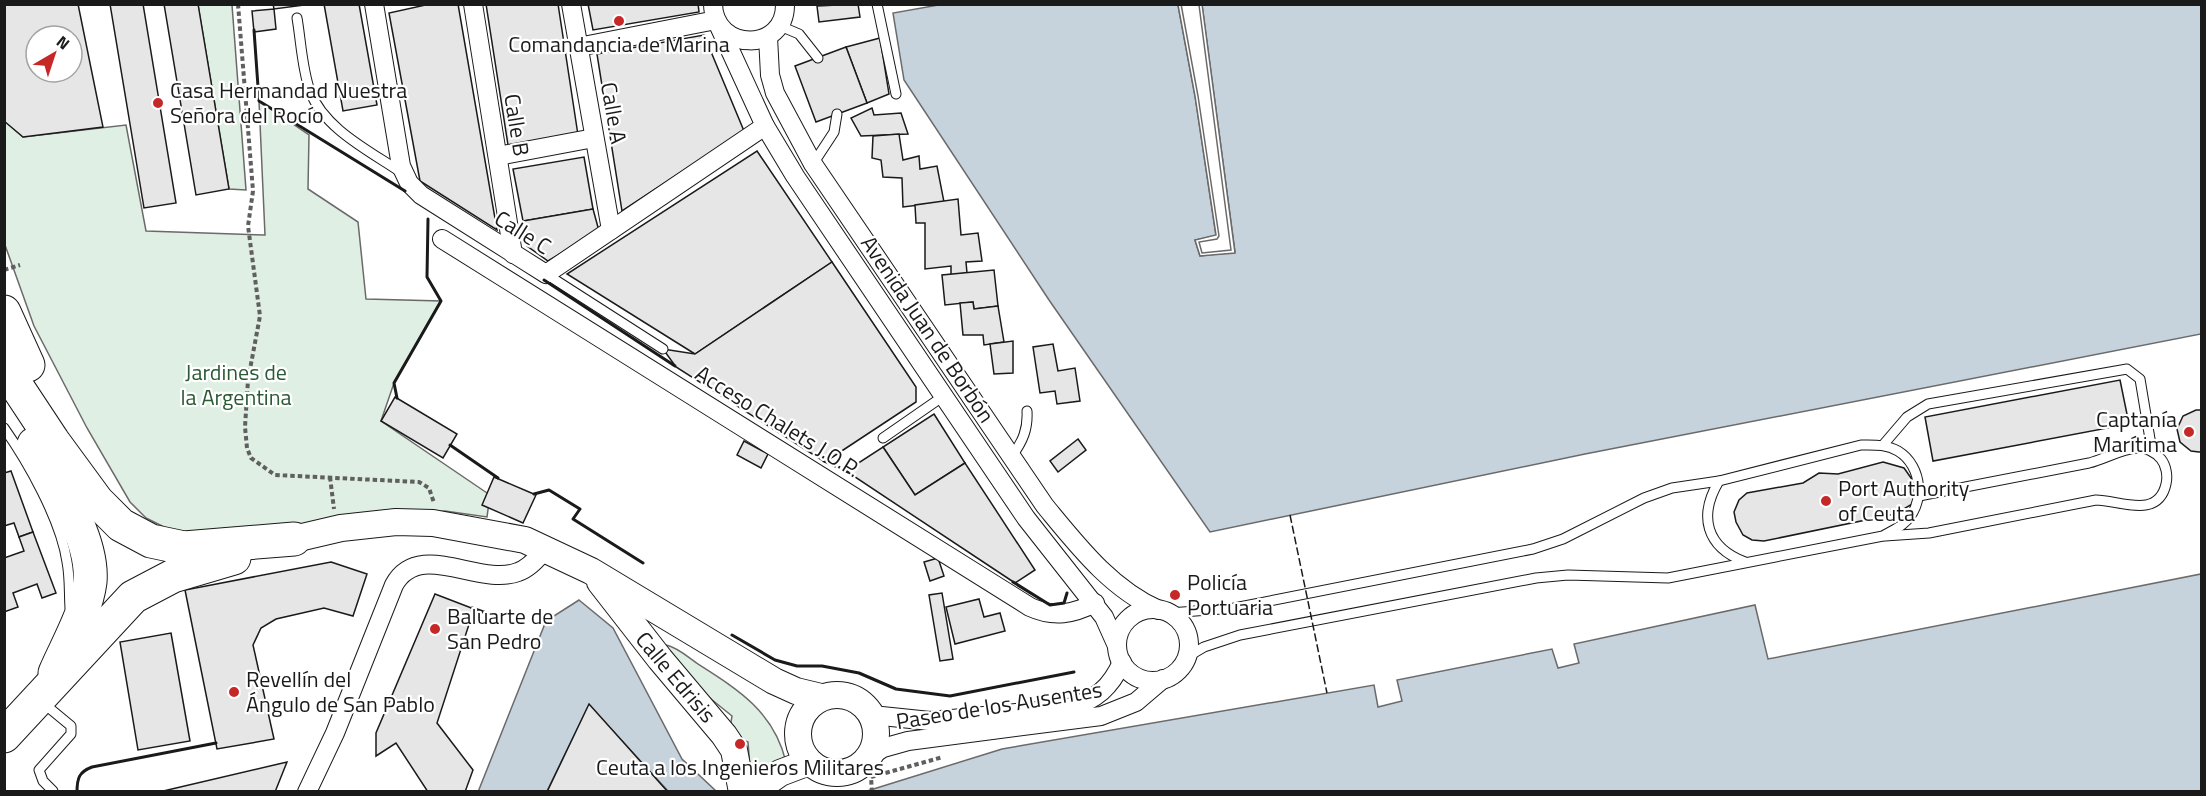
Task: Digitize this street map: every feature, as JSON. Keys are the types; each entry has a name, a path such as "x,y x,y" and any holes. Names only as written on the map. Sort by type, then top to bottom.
{"highway":[{"path":"4,312 87,488"},
{"path":"4,346 14,382 87,488 108,514 122,525 143,537 167,545 201,548 294,539"},
{"path":"4,396 36,448 80,530 89,556 90,583 43,697"},
{"path":"4,736 43,697 133,597 173,576 294,539"}],"main road":[{"path":"294,539 334,530 396,522 433,523 525,540 591,570 774,681 796,691 821,697"},
{"name":"Calle Edrisis","path":"591,570 660,659 724,735 738,764 742,792"},
{"path":"753,792 780,773 823,775 862,772 876,734 872,715 859,701 850,696 831,694 821,697 806,709 798,726 799,746 823,775"}],"street":[{"path":"374,4 404,175"},
{"name":"Calle B","path":"473,4 513,254"},
{"name":"Calle A","path":"571,4 611,230"},
{"name":"Avenida Juan de Borbón","path":"785,4 774,31 770,75 775,93 813,164 1045,506 1079,547 1122,588 1165,611"},
{"path":"578,47 716,17 726,34 746,42 774,31"},
{"name":"Avenida Juan de Borbón","path":"716,17 765,126 795,176 945,395 1026,519 1095,603 1112,630 1119,654"},
{"name":"Calle C","path":"404,175 421,195 546,274 765,126"},
{"path":"498,156 594,138"},
{"name":"Acceso Chalets J.O.P.","path":"442,239 1030,608 1062,615 1095,603"},
{"path":"307,792 335,733 394,585 404,572 428,564 479,574 509,575 524,570 546,549"},
{"path":"1148,609 1165,611 1187,632 1187,657 1178,671 1163,679 1154,681 1135,676 1119,654 1122,626 1129,618 1148,609"},
{"name":"Paseo de los Ausentes","path":"872,715 930,722 1069,708 1090,700 1108,687 1119,654"},
{"name":"Paseo de los Ausentes","path":"862,772 883,748 908,741 1101,716 1136,702 1163,679"}],"lane":[{"path":"877,4 896,94"},
{"path":"297,18 310,90 321,110 340,130 404,175"},
{"path":"774,31 799,34 818,58"},
{"path":"813,164 834,132 837,114"},
{"path":"546,274 663,349"},
{"path":"1883,445 1907,417 1928,405 2127,369 2140,379 2152,451"},
{"path":"883,438 945,395"},
{"path":"1012,456 1025,435 1028,424 1027,411"},
{"path":"4,428 37,483 67,560 68,641"},
{"path":"1165,611 1213,611 1533,549 1563,538 1658,492 1719,481 1861,445 1883,445 1899,452 1911,464 1919,479 1919,496 1914,512 1904,524 1882,536"},
{"path":"1187,657 1221,640 1552,576 1668,578 1882,536 1929,532 2096,500 2110,500 2135,507 2149,505 2160,497 2167,479 2162,460 2152,451 2139,447 2092,462 1919,496"},
{"path":"1719,481 1710,495 1707,512 1709,530 1717,545 1730,556 1746,563"},
{"path":"43,697 71,726 71,734 39,770 43,781 53,791"}],"path":[{"path":"238,4 253,191 248,226 260,316 248,380 247,448 258,465 275,474 425,484 434,499 433,523"},
{"path":"4,270 20,265"},
{"path":"330,477 334,530"}],"green space":[{"path":"198,5 232,5 246,190 229,189"},
{"name":"Jardines de la Argentina","path":"259,101 309,135 308,189 358,222 366,299 441,301 394,383 381,421 490,495 487,517 445,511 210,538 166,528 146,518 130,502 87,428 34,326 5,245 5,121 23,137 126,125 146,231 265,235"},
{"path":"666,645 727,683 753,704 773,729 786,762 772,763 753,775 750,768 748,742 729,734 732,716 695,686 664,648"}],"shaded area":[{"path":"944,4 1178,5 1195,96 1216,236 1195,240 1200,256 1235,252 1202,5 2201,5 2201,334 1585,454 1210,532 1049,300 904,80 893,13"},
{"path":"2201,574 2201,791 867,791 1002,749 1374,685 1378,707 1402,701 1397,680 1552,649 1558,668 1579,663 1574,644 1755,605 1768,659"},
{"path":"579,600 613,628 682,759 716,791 668,791 589,705 547,791 478,792 546,621"}],"pier":[{"path":"1181,4 1198,96 1219,236 1217,239 1199,242 1202,253 1231,250 1199,5 1202,4 1235,253 1200,256 1195,240 1216,235 1195,96 1178,5"}],"building":[{"path":"4,4 78,4 82,24 24,24 24,84 84,84 84,34 103,127 23,137 4,121"},
{"path":"110,4 143,4 176,203 144,208"},
{"path":"164,4 198,4 229,189 196,195"},
{"path":"273,4 312,4 274,9"},
{"path":"324,4 359,4 377,105 343,111"},
{"path":"430,4 458,4 497,230 420,181 389,13"},
{"path":"486,4 558,4 578,135 508,145"},
{"name":"Comandancia de Marina","path":"588,4 698,4 699,12 593,30"},
{"path":"858,4 860,17 819,22 817,6"},
{"path":"274,9 276,29 254,32 252,11"},
{"path":"704,35 744,131 622,211 597,54"},
{"path":"880,38 889,94 867,103 846,47"},
{"path":"846,47 867,103 816,122 795,66"},
{"path":"872,108 874,115 901,113 908,134 861,136 851,118"},
{"path":"899,134 903,160 919,156 920,169 937,166 944,202 903,207 902,178 883,177 881,160 872,158 873,136"},
{"path":"757,151 832,262 695,354 567,274"},
{"path":"584,157 593,209 523,221 513,169"},
{"path":"958,199 961,235 978,233 982,261 966,262 967,273 951,275 951,266 925,269 925,223 916,223 915,205"},
{"path":"593,209 599,231 548,261 527,246 523,221"},
{"path":"832,262 916,387 916,402 825,462 676,367 663,349 695,354"},
{"path":"994,270 998,306 974,309 973,302 945,305 942,275"},
{"path":"973,302 974,309 998,306 1004,342 984,345 983,335 963,335 960,303"},
{"path":"1013,341 1013,373 994,374 990,344"},
{"path":"1053,344 1058,371 1075,368 1080,401 1057,404 1055,391 1040,393 1033,347"},
{"path":"2120,380 2129,424 1933,461 1925,417"},
{"path":"395,397 457,434 443,458 381,421"},
{"name":"Captanía Marítima","path":"2196,410 2202,410 2202,452 2191,451 2180,442 2177,429 2183,416"},
{"path":"934,414 965,463 915,495 883,447"},
{"path":"1078,439 1086,450 1058,472 1050,461"},
{"path":"744,441 768,454 761,468 737,455"},
{"path":"883,447 915,495 965,463 1035,570 1015,583 846,471"},
{"name":"Port Authority of Ceuta","path":"1883,462 1904,468 1916,485 1914,503 1895,514 1764,541 1752,540 1743,535 1736,522 1734,512 1739,500 1747,493 1803,483 1819,473 1838,474"},
{"path":"11,471 33,532 19,537 14,523 4,526 4,473"},
{"path":"494,477 536,495 523,523 482,505"},
{"path":"33,532 56,593 42,598 37,584 13,593 18,607 4,612 4,558 24,551 19,537"},
{"path":"938,558 944,576 930,581 924,562"},
{"name":"Revellín del Ángulo de San Pablo","path":"331,562 367,574 353,616 324,608 276,619 261,628 253,645 274,739 217,749 185,590"},
{"path":"942,593 953,659 940,661 929,595"},
{"path":"435,594 474,609 437,723 473,770 465,792 428,792 396,743 376,756 376,733"},
{"path":"979,599 984,617 1000,613 1005,631 955,644 946,607"},
{"path":"171,633 190,741 138,750 120,642"},
{"path":"589,704 668,792 547,792"},
{"path":"287,762 275,792 159,792"}],"fence":[{"path":"1290,515 1327,693"}],"wall":[{"path":"254,30 259,101 405,191"},
{"path":"397,398 394,383 441,301 427,277 428,219"},
{"path":"544,280 675,366"},
{"path":"450,445 498,478"},
{"path":"824,461 848,472"},
{"path":"534,494 549,490 580,509 573,519 643,563"},
{"path":"1013,582 1050,605 1064,603 1067,593"},
{"path":"472,608 492,615"},
{"path":"732,635 775,660 797,666 822,666 859,673 896,689 950,696 1074,672"},
{"path":"77,792 80,776 92,767 216,743"}],"place":[{"name":"Comandancia de Marina","path":"619,21"},
{"name":"Casa Hermandad Nuestra Señora del Rocío","path":"158,103"},
{"name":"Captanía Marítima","path":"2189,432"},
{"name":"Port Authority of Ceuta","path":"1826,501"},
{"name":"Policía Portuaria","path":"1175,595"},
{"name":"Baluarte de San Pedro","path":"435,629"},
{"name":"Revellín del Ángulo de San Pablo","path":"234,692"},
{"name":"Ceuta a los Ingenieros Militares","path":"740,744"}]}
